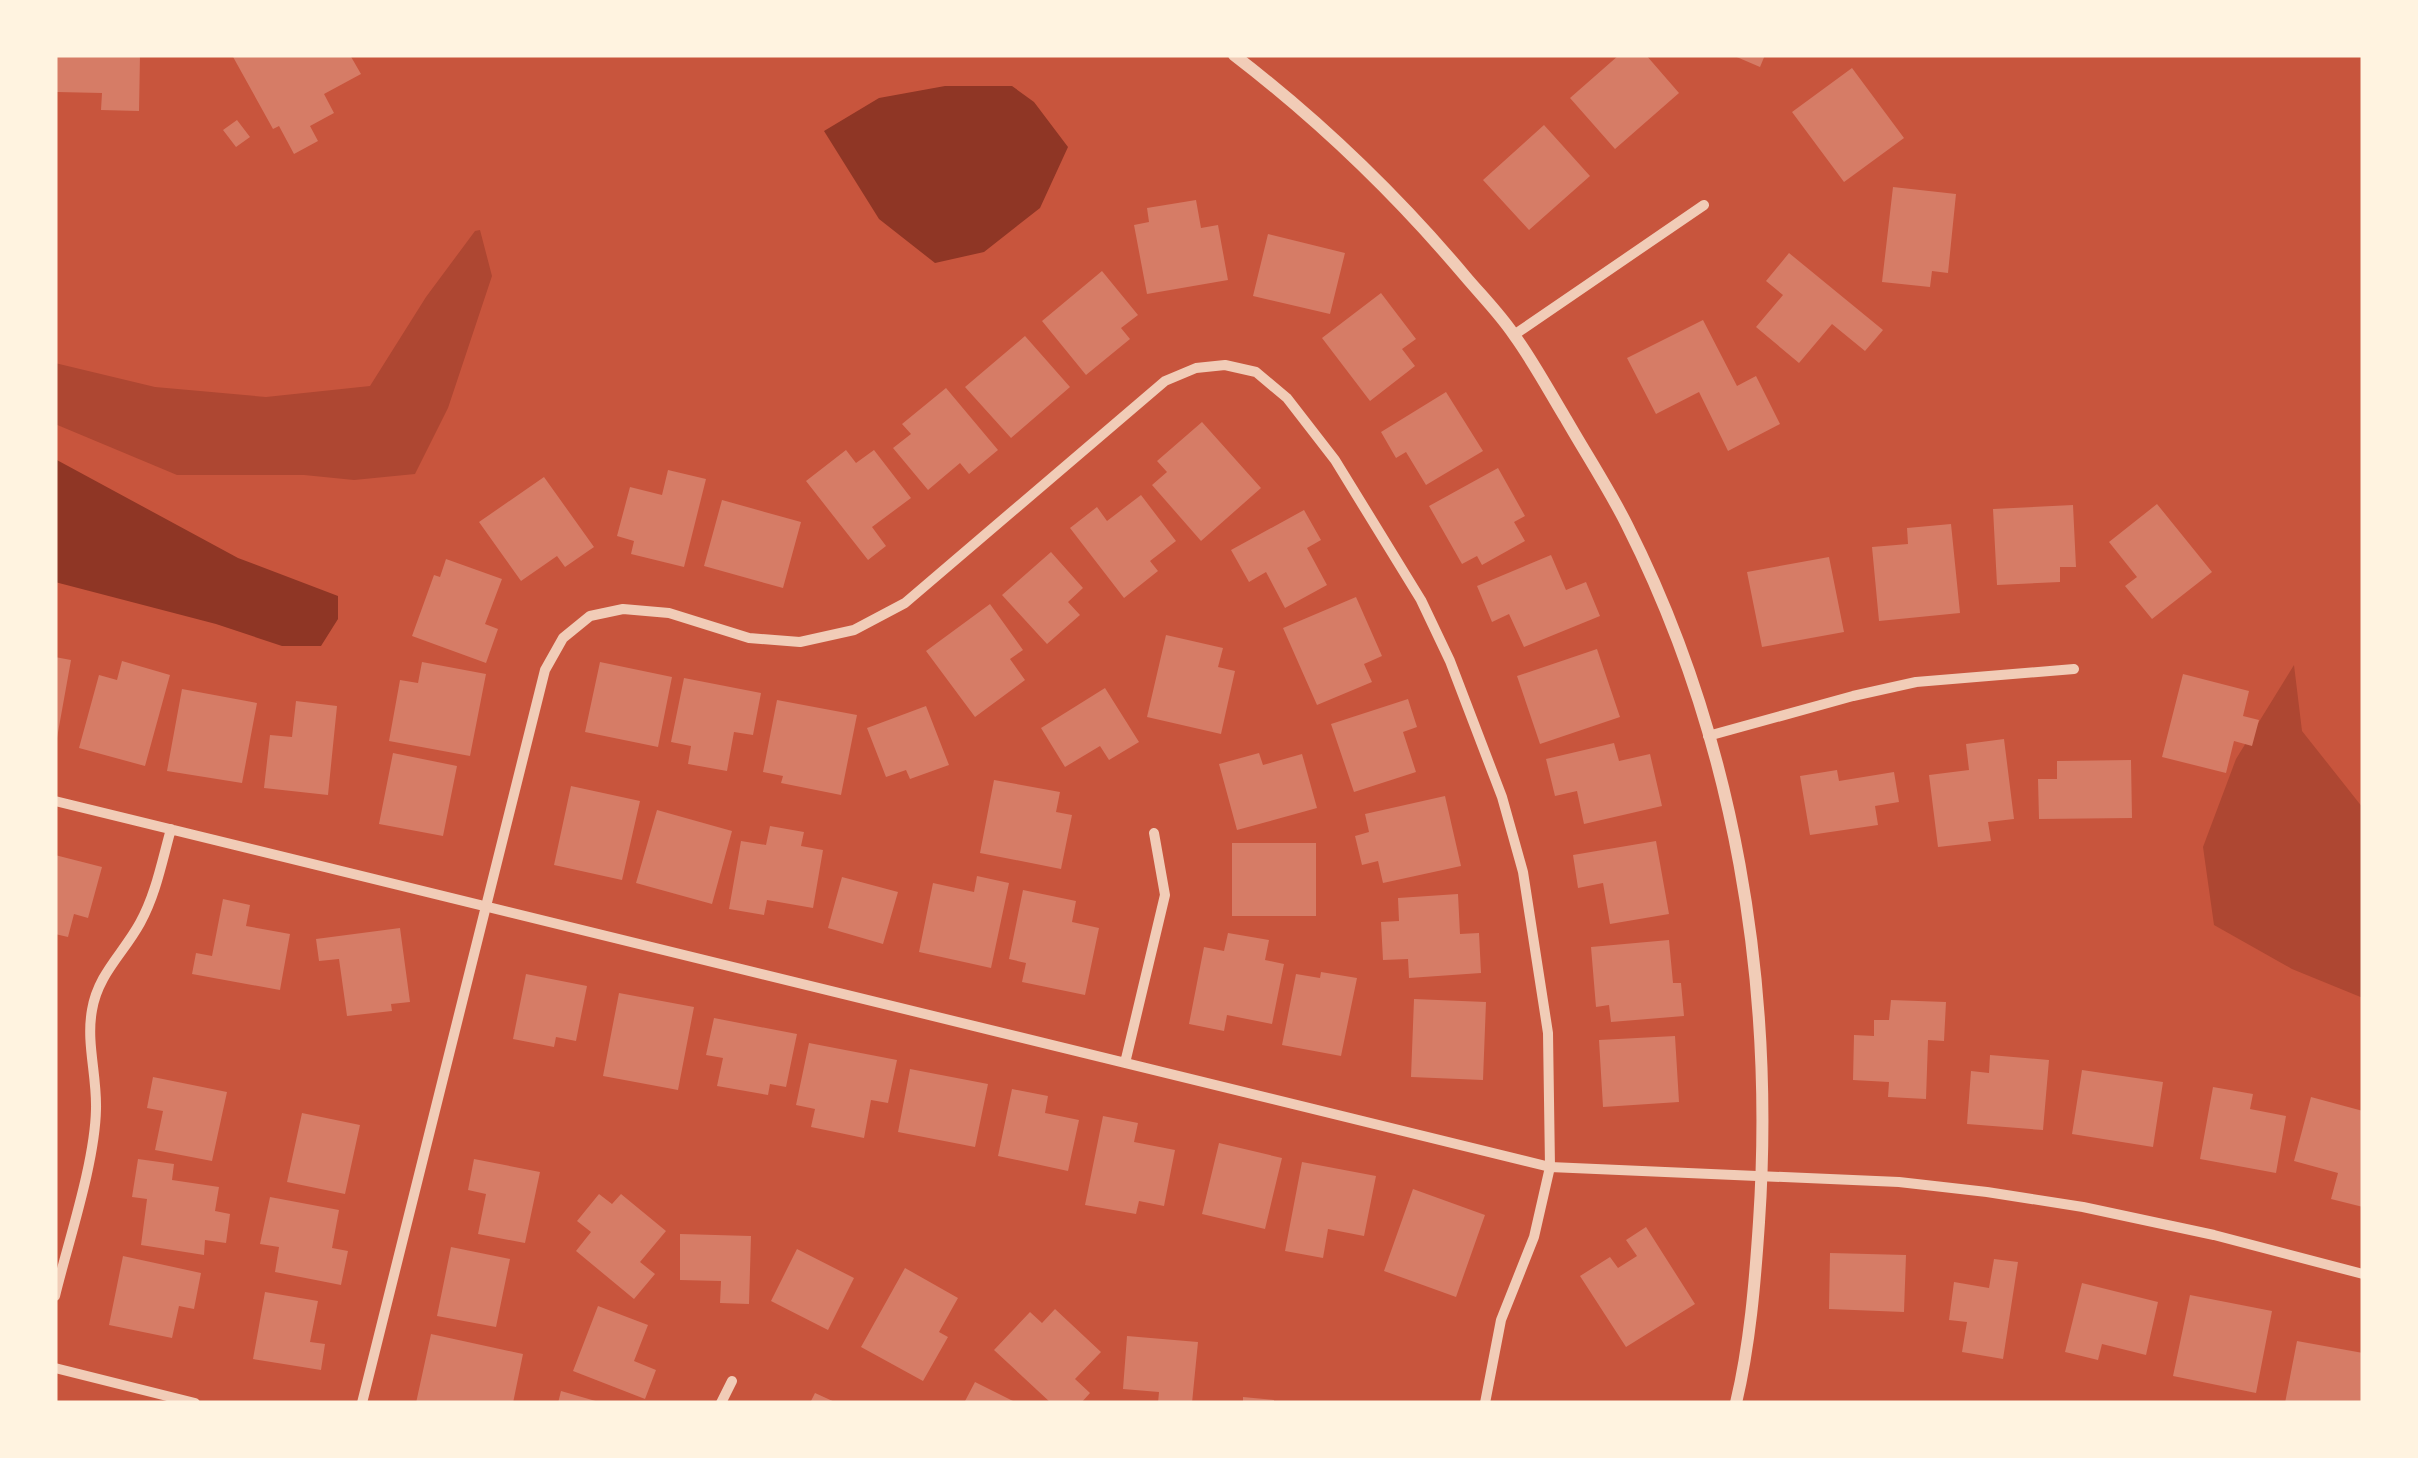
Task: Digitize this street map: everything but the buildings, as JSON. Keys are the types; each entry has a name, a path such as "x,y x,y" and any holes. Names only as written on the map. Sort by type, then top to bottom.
{"street":[{"path":"1234,55 1298,104 1370,170 1514,335 1626,524 1668,618 1708,736 1744,880 1757,983 1764,1073 1762,1176 1754,1289 1736,1403"},
{"path":"1514,335 1704,205"},
{"path":"362,1403 545,670 562,638 590,616 624,608 669,614 749,638 800,642 854,630 905,603 1165,382 1196,368 1225,365 1256,372 1287,398 1335,460 1421,600 1450,661 1502,797 1523,872 1548,1033 1550,1166 1534,1237 1501,1320 1485,1403"},
{"path":"1708,736 1916,682 2074,669"},
{"path":"55,801 1550,1166 1899,1182 2064,1204 2214,1235 2363,1274"},
{"path":"55,1296 92,1144 96,1110 89,1042 92,1008 102,976 139,925 153,895 171,829"},
{"path":"1125,1062 1165,895 1154,833"},
{"path":"55,1368 195,1403"},
{"path":"722,1403 732,1381"}],"shaded area":[{"path":"945,86 1012,86 1034,102 1068,147 1040,208 984,252 935,263 879,219 824,131 879,98"},
{"path":"480,230 492,276 448,408 415,474 354,480 304,475 177,475 55,424 55,363 155,387 266,397 370,386 426,297 475,231"},
{"path":"55,459 238,558 338,596 338,619 321,646 282,646 216,624 55,582"},
{"path":"2294,665 2302,731 2363,808 2363,998 2292,969 2214,925 2203,847 2236,759"}]}
